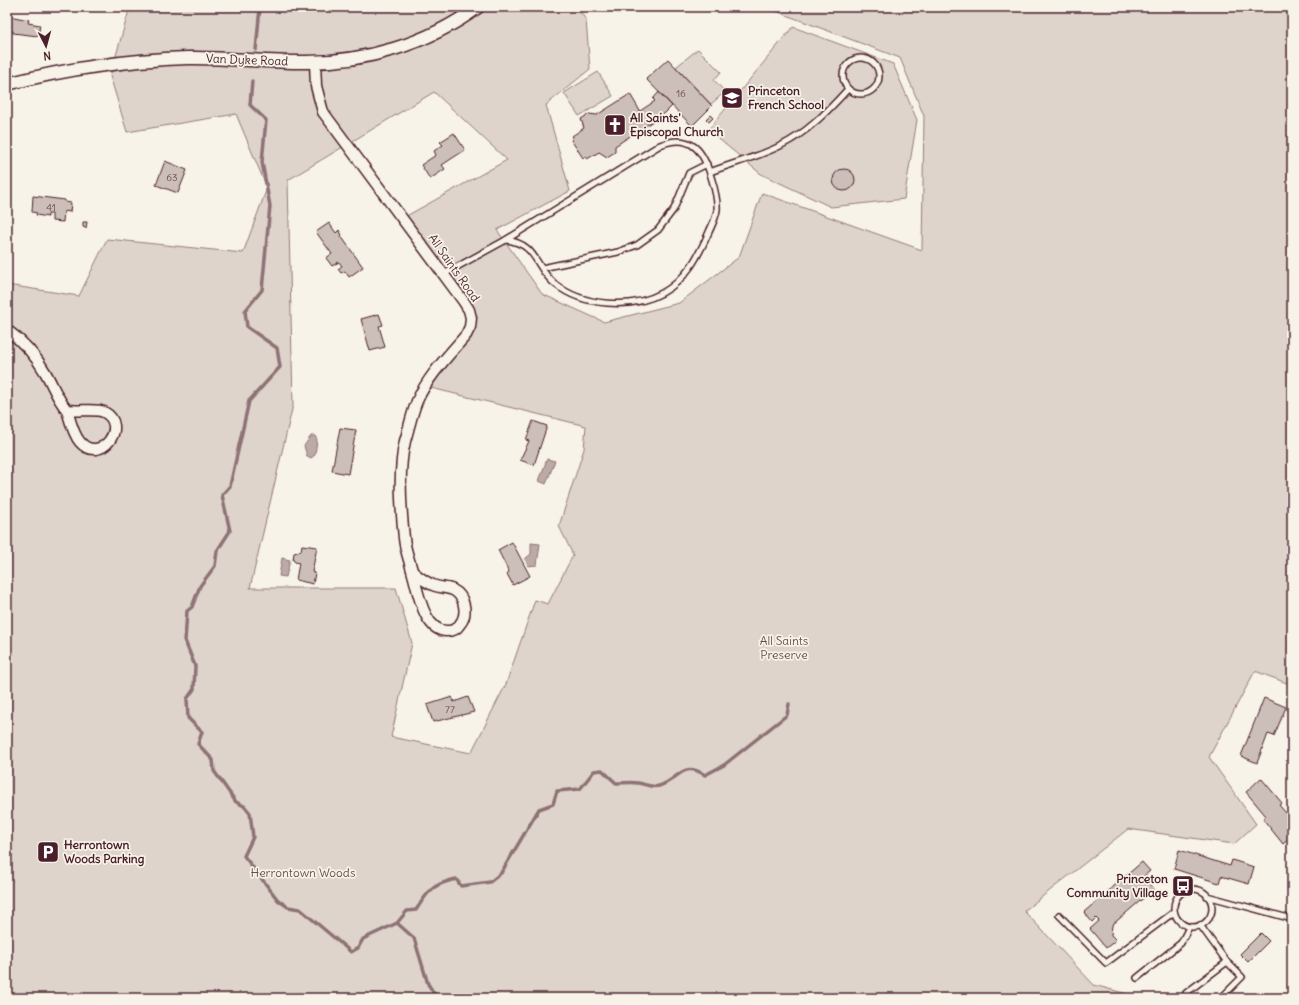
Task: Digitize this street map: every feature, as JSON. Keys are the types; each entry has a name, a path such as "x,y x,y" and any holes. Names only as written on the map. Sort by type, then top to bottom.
{"street":[{"name":"Van Dyke Road","path":"7,84 88,67 130,62 186,58 228,58 315,62 364,56 394,49 442,29 478,7"},
{"name":"All Saints Road","path":"315,62 316,86 323,112 444,274 469,310 470,327 466,335 431,378 417,401 405,442 402,467 404,540 424,613 433,626 445,632 457,628 464,619 465,612 462,598 452,589 430,584 413,572"},
{"path":"7,330 20,341 38,361 61,404 67,410 77,438 84,446 89,448 101,448 110,441 114,430 114,424 108,415 98,410 78,412 67,410"}],"lane":[{"path":"861,57 873,61 879,71 878,83 875,88 865,94 853,92 848,89 843,78 843,72 850,61 861,57"},
{"path":"710,172 779,146 801,134 829,110 848,89"},
{"path":"444,274 506,240 660,144 671,140 678,140 691,144 701,152 710,172 716,193 717,210 701,252 680,280 661,294 636,301 600,302 564,290 554,283 542,268 532,251 521,244 506,240"},
{"path":"542,268 618,252 637,245 658,230 674,209 689,173 707,164"},
{"path":"1195,889 1204,892 1207,896 1212,905 1211,912 1206,922 1189,927 1180,922 1174,912 1175,903 1181,893 1195,889"},
{"path":"1207,896 1292,919"},
{"path":"1059,915 1106,963 1174,912"},
{"path":"1200,925 1227,962 1242,977 1221,998"},
{"path":"1137,978 1181,943 1189,927"},
{"path":"1186,992 1227,962"}],"green space":[{"path":"130,7 577,7 586,20 590,69 546,105 570,191 497,230 542,294 604,322 679,303 739,257 762,193 922,250 924,116 900,58 765,7 1292,7 1292,685 1255,671 1209,757 1256,824 1234,844 1128,829 1024,911 1094,985 1142,998 7,998 7,285 79,296 107,239 243,253 267,188 236,114 127,132 110,76","holes":["434,92 507,160 401,219 471,323 423,386 586,426 584,449 559,526 573,555 548,604 535,600 506,684 471,753 391,737 412,643 396,588 250,588 293,405 288,180"]},
{"path":"616,7 680,7 617,13"},
{"path":"793,27 893,64 917,120 904,199 831,207 761,174 708,130"},
{"path":"698,49 721,72 714,80 725,92 711,104 676,67"},
{"path":"598,72 613,96 579,116 564,93"}],"shaded area":[{"path":"311,436 315,436 317,440 315,455 311,458 307,456 304,446"},
{"path":"547,459 555,461 546,484 539,481"},
{"path":"531,543 540,544 537,565 528,566 525,559 531,554"},
{"path":"282,558 290,560 286,577 279,576"}],"building":[{"path":"7,13 9,13 9,16 29,20 28,23 40,25 38,36 13,33 13,31 7,30"},
{"path":"668,59 712,106 692,126 646,79"},
{"name":"All Saints' Episcopal Church","path":"659,92 672,106 665,113 615,146 615,152 607,157 599,152 587,159 585,157 583,158 571,140 573,138 572,136 584,128 581,119 589,114 597,115 630,94 640,111 655,101 653,99"},
{"path":"710,115 713,118 709,122 706,119"},
{"path":"454,133 465,150 442,165 445,169 430,179 421,165 436,155 434,151 443,145 440,142"},
{"path":"165,161 187,170 178,193 156,185"},
{"path":"844,169 852,172 855,180 852,188 844,191 836,188 833,180 836,172"},
{"path":"33,196 65,200 65,202 71,203 70,212 64,211 63,222 52,221 52,214 48,214 48,217 36,215 37,213 32,212"},
{"path":"83,222 87,222 86,228 83,227"},
{"path":"329,223 336,233 339,230 342,235 341,236 363,267 349,277 345,271 341,273 338,269 342,266 339,262 332,266 326,258 332,254 316,232"},
{"path":"379,314 383,325 379,326 385,347 370,351 361,319"},
{"path":"533,421 547,426 534,465 520,460 529,441 526,440"},
{"path":"340,428 356,430 348,474 332,471"},
{"path":"512,542 530,576 513,585 507,574 509,572 498,550"},
{"path":"302,545 317,547 312,572 315,573 313,584 296,580 299,563 293,560 294,553 301,551"},
{"path":"452,697 454,702 468,697 474,712 433,722 427,705"},
{"path":"1264,698 1286,707 1274,736 1268,734 1257,763 1241,756"},
{"path":"1261,778 1282,803 1279,805 1292,820 1292,836 1283,844 1263,819 1266,816 1246,792"},
{"path":"1179,850 1230,866 1232,860 1254,867 1249,884 1221,876 1219,883 1174,869"},
{"path":"1142,862 1150,871 1144,876 1154,889 1112,925 1111,935 1116,940 1106,948 1090,929 1099,921 1096,918 1092,922 1084,912"},
{"path":"1261,933 1269,941 1248,962 1240,954"}],"waterway":[{"path":"256,50 260,7"},
{"path":"252,81 250,105 266,120 262,162 270,206 262,290 245,311 247,327 277,348 280,367 249,401 230,486 222,495 230,531 217,551 215,566 200,586 192,607 187,611 185,641 195,666 194,689 187,699 188,718 202,732 198,744 213,760 214,771 236,802 244,806 250,813 253,837 244,856 278,900 288,907 300,909 351,952 358,948 363,939 397,923 407,911 416,910 428,893 436,886 456,879 461,886 490,882 501,873 539,809 553,804 557,791 580,789 594,771 602,770 616,783 641,783 653,787 666,783 686,770 697,771 705,775 724,765 787,715 789,704"},
{"path":"397,923 414,938 428,984 437,998"}],"place":[{"name":"Princeton French School","path":"732,98"},
{"name":"All Saints' Episcopal Church","path":"615,125"},
{"name":"Herrontown Woods Parking","path":"48,852"},
{"name":"Princeton Community Village","path":"1183,886"}],"park label":[{"name":"All Saints Preserve","path":"784,648"},
{"name":"Herrontown Woods","path":"303,873"}]}
